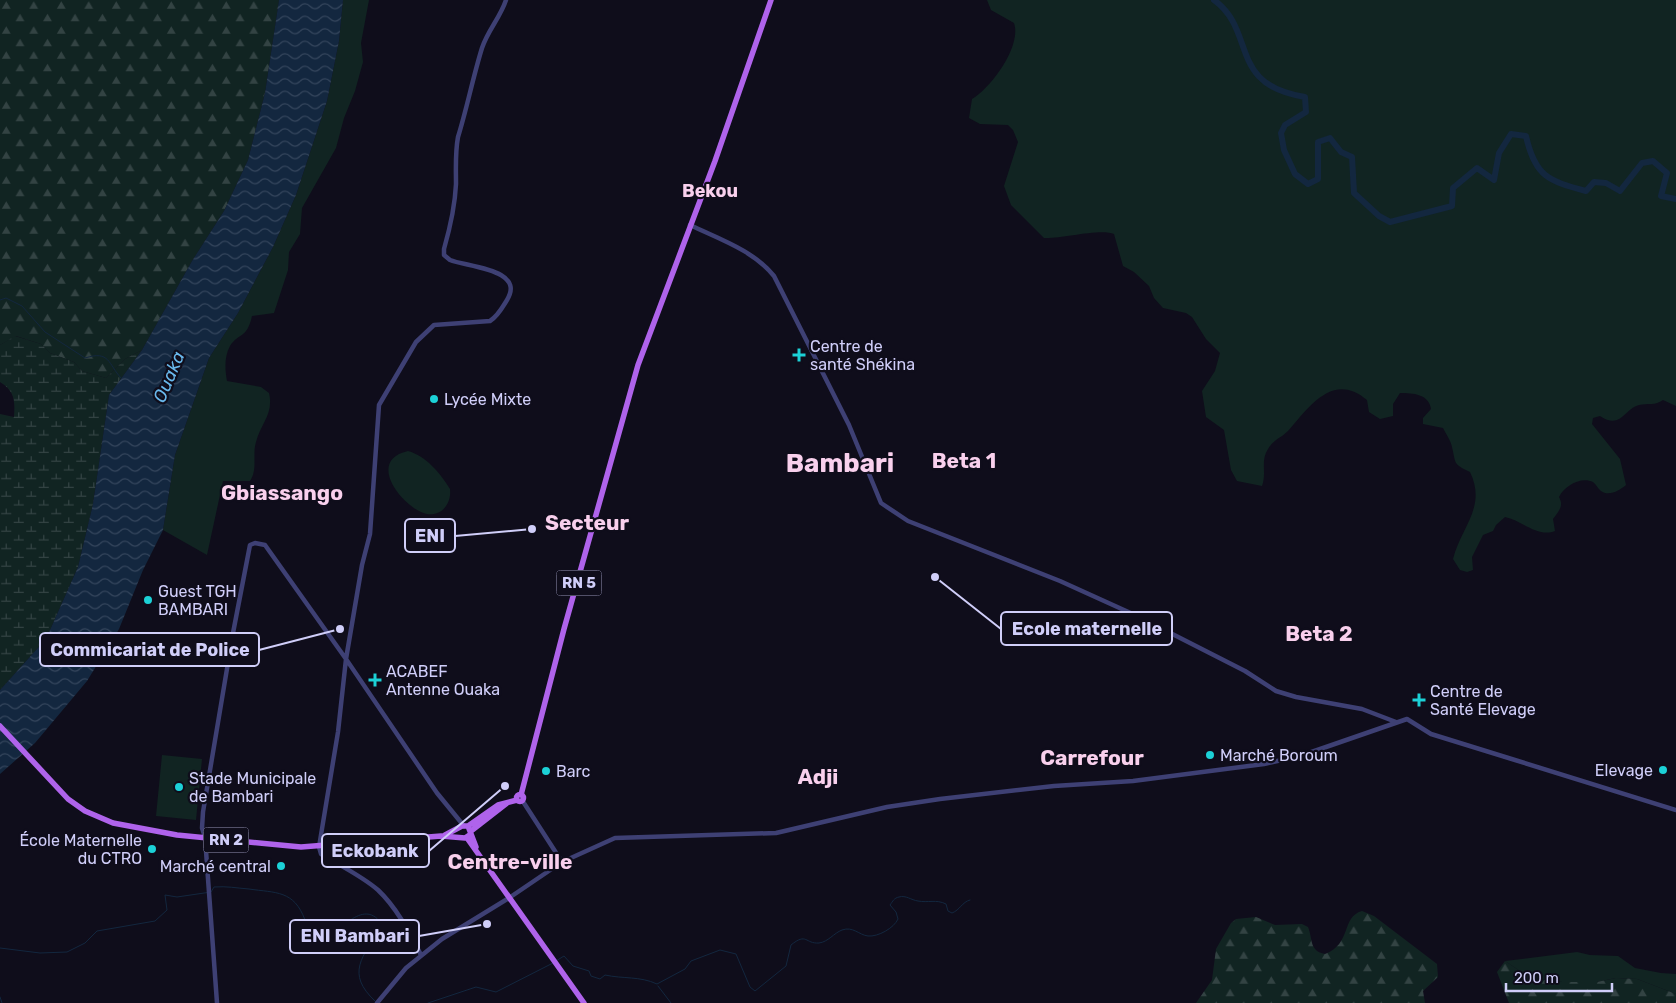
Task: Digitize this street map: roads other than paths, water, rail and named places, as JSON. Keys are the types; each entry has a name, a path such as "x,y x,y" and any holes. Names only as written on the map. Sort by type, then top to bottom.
{"main road":[{"name":"RN 5","path":"520,798 560,644 638,364 715,161 771,0"},
{"name":"RN 2","path":"0,726 68,799 95,817 142,830 205,836 234,841 319,847 441,836 465,831"},
{"path":"520,798 490,813 465,831 558,969 584,1003"}],"street":[{"path":"421,955 409,930 390,902 376,889 321,854 319,847 338,732 346,659 362,565 370,534 379,404 383,394 416,342 434,325 490,321 496,317 510,295 509,285 501,274 450,260 444,255 456,184 455,150 458,137 482,49 490,28 500,16 506,0"},
{"path":"690,225 749,253 764,263 774,276 848,425 881,503 886,509 908,521 1060,581 1135,615 1245,671 1276,691 1296,697 1362,710 1396,722"},
{"path":"217,1003 205,836 202,828 205,799 250,545 255,543 265,545 465,831"},
{"path":"377,1003 406,968 442,939 509,898 562,862 615,838 776,833 886,807 940,799 1054,786 1132,782 1264,764 1344,742 1407,719 1431,734 1676,810"},
{"path":"520,798 562,862"}],"water":[{"name":"Ouaka","path":"279,0 343,0 339,41 327,101 296,195 273,247 238,313 209,358 175,455 163,530 143,570 119,629 87,681 35,743 0,774 0,690 46,639 78,567 93,504 109,395 142,350 192,261 224,211 248,160 265,93"}],"waterway":[{"path":"1214,0 1227,13 1253,69 1264,81 1280,91 1305,97 1306,112 1285,125 1281,133 1284,150 1295,174 1308,184 1318,179 1318,142 1330,138 1341,152 1352,157 1354,193 1379,216 1390,222 1452,206 1453,188 1477,168 1494,180 1499,153 1511,134 1526,136 1539,169 1553,180 1562,184 1586,191 1594,182 1606,183 1620,191 1642,163 1653,161 1667,173 1661,196 1676,199"},
{"path":"0,300 6,298 22,306 45,332 85,358 93,356 104,357 121,378"},
{"path":"0,948 40,953 67,952 85,943 97,931 155,921 167,910 165,895 177,897 211,892 214,887 268,891 290,898 301,910 308,934 319,941 358,916 366,914 374,916 381,923 380,928 363,956 359,973 366,991 375,1001"},
{"path":"556,961 564,956 573,966 589,971 591,976 600,979 605,975 651,981 657,984 685,969 691,961 720,950 736,954 750,987 755,991 786,966 791,945 800,939 819,943 846,929 868,936 876,935 889,929 898,919 896,912 890,905 897,897 946,904 948,911 952,913 970,900"},
{"path":"428,1003 476,987 496,992 553,963"},
{"path":"658,986 671,1003"},
{"path":"0,997 2,1003"}],"place":[{"name":"Centre de santé Shékina","path":"799,355"},
{"name":"Lycée Mixte","path":"434,399"},
{"name":"ENI","path":"532,529"},
{"name":"Ecole maternelle","path":"935,577"},
{"name":"Guest TGH BAMBARI","path":"148,600"},
{"name":"Commicariat de Police","path":"340,629"},
{"name":"ACABEF Antenne Ouaka","path":"375,680"},
{"name":"Centre de Santé Elevage","path":"1419,700"},
{"name":"Marché Boroum","path":"1210,755"},
{"name":"Elevage","path":"1663,770"},
{"name":"Barc","path":"546,771"},
{"name":"Eckobank","path":"505,786"},
{"name":"Stade Municipale de Bambari","path":"179,787"},
{"name":"École Maternelle du CTRO","path":"152,849"},
{"name":"Marché central","path":"281,866"},
{"name":"ENI Bambari","path":"487,924"}],"district":[{"name":"Bekou","path":"710,191"},
{"name":"Beta 1","path":"964,461"},
{"name":"Bambari","path":"840,463"},
{"name":"Gbiassango","path":"282,493"},
{"name":"Secteur","path":"587,523"},
{"name":"Beta 2","path":"1319,634"},
{"name":"Carrefour","path":"1092,758"},
{"name":"Adji","path":"818,777"},
{"name":"Centre-ville","path":"510,862"}]}
